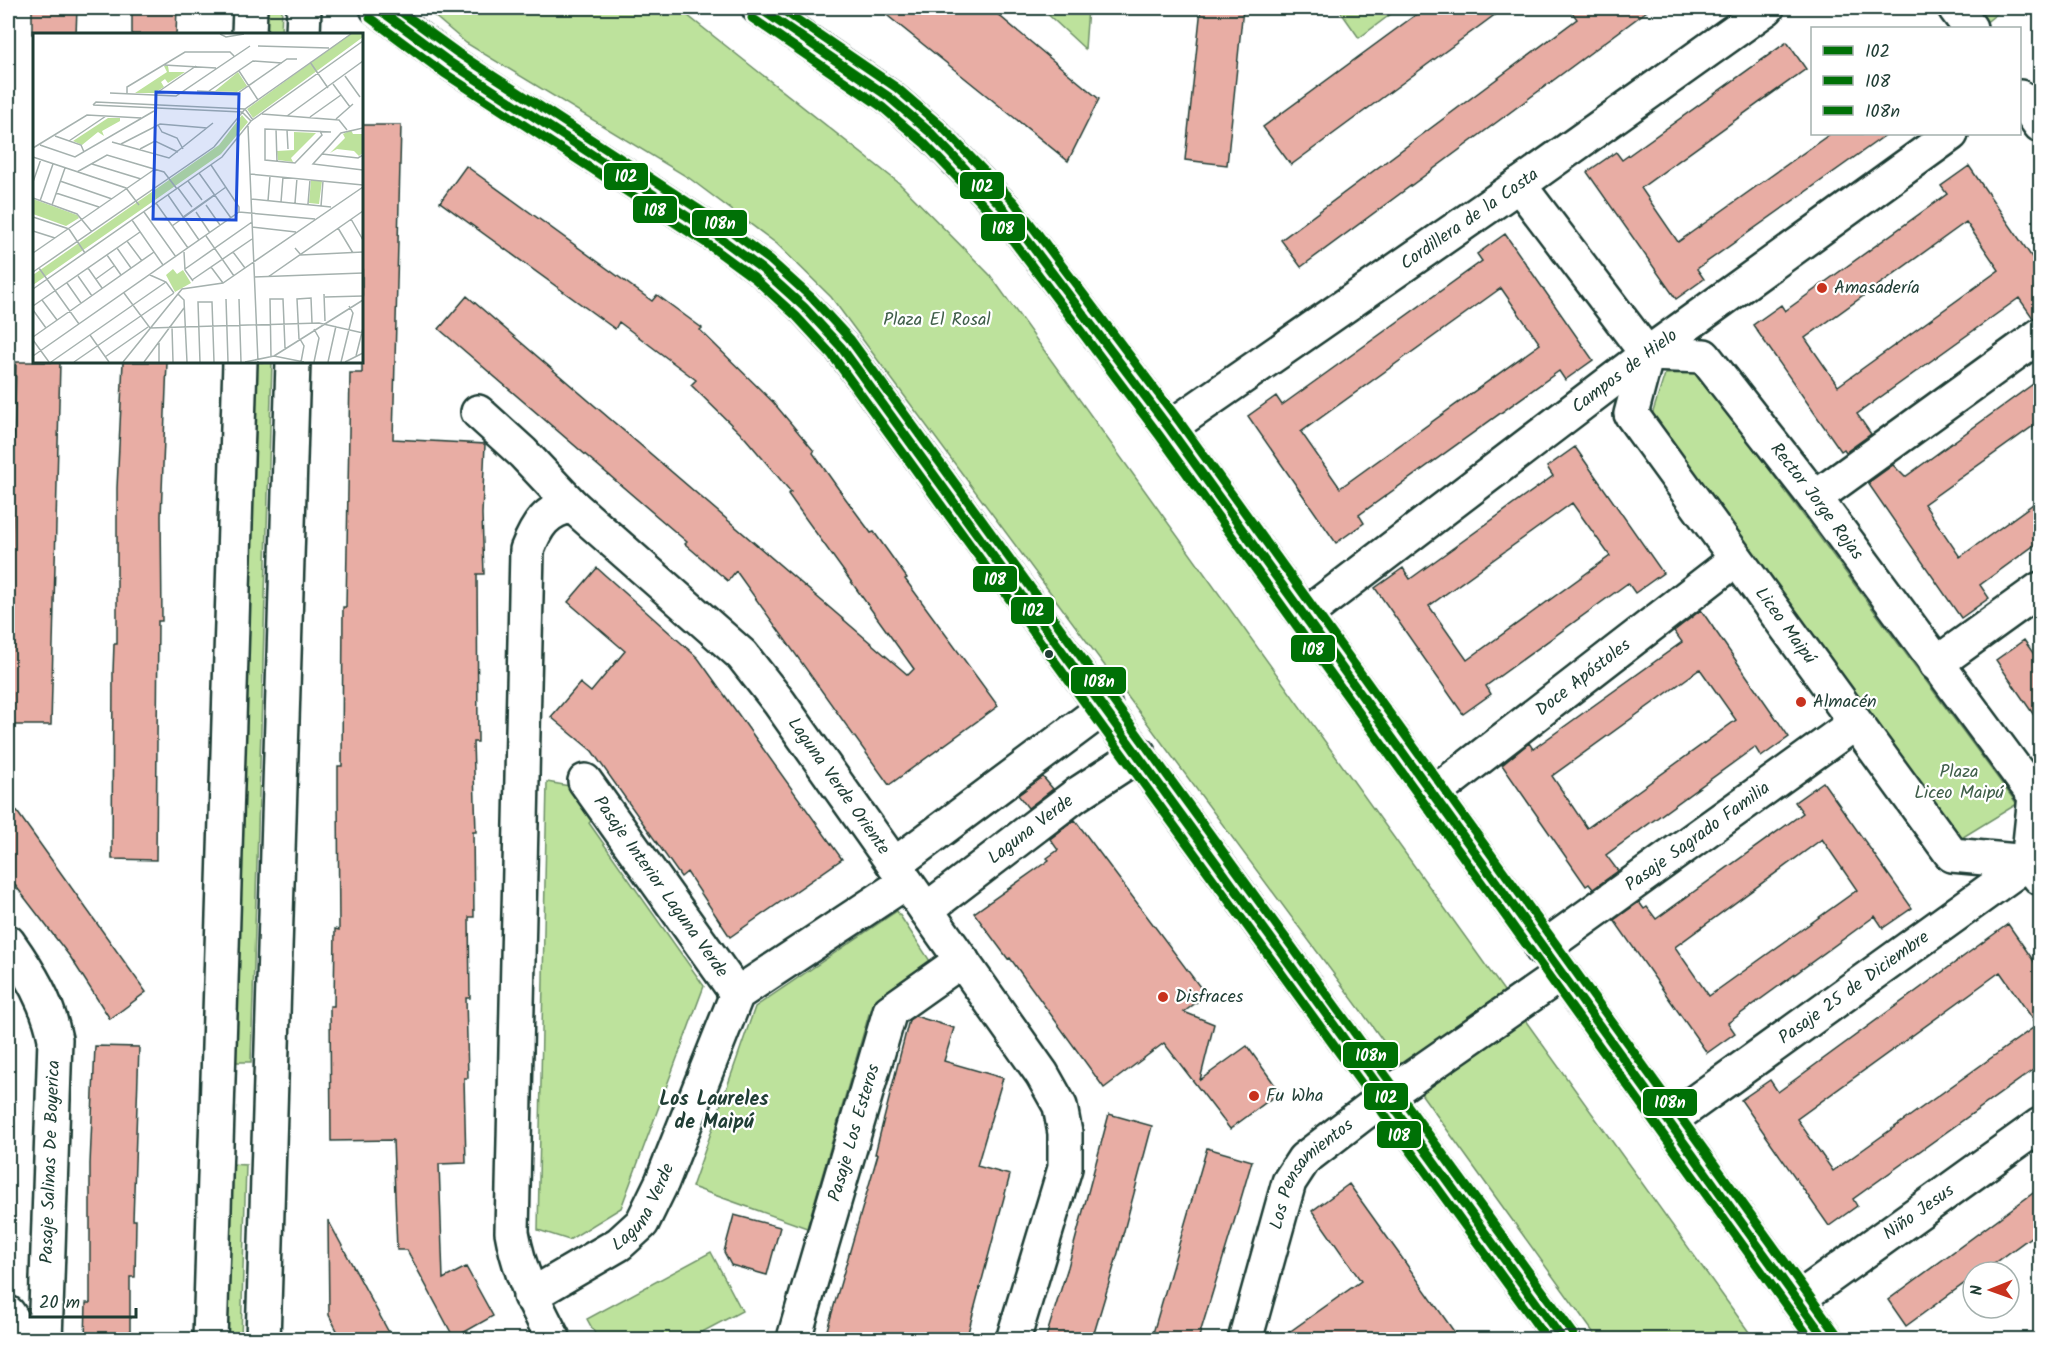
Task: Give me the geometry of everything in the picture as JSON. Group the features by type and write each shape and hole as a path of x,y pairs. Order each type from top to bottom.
{"street":[{"path":"249,33 250,8"},
{"path":"303,33 304,8"},
{"path":"377,8 451,63 716,235 762,269 804,307 841,347 874,389 1563,1340"},
{"path":"759,8 889,97 973,175 1032,246 1169,428 1305,615 1826,1340"},
{"name":"Cordillera de la Costa","path":"1169,428 1519,185 1767,8"},
{"path":"1955,8 1969,27"},
{"path":"2021,100 2040,125"},
{"name":"Campos de Hielo","path":"1305,615 1647,354 1950,135"},
{"path":"1519,185 1647,354"},
{"path":"1815,498 2040,335"},
{"name":"Rector Jorge Rojas","path":"1647,354 1704,356 1815,498 2035,796 2036,864"},
{"name":"Liceo Maipú","path":"1647,354 1631,414 1854,724 1952,855 2036,864"},
{"path":"210,1340 240,363"},
{"path":"263,1340 293,363"},
{"name":"Laguna Verde Oriente","path":"478,412 523,453 573,506 742,655 779,702 1042,1074 1060,1106 1065,1133 1065,1168 1013,1340"},
{"path":"554,1340 530,1296 517,1264 512,1233 526,550 535,528 548,514 558,508 573,506"},
{"name":"Doce Apóstoles","path":"1433,794 1735,560"},
{"path":"1936,664 2040,589"},
{"path":"736,994 900,873 1105,707"},
{"name":"Pasaje Sagrado Familia","path":"1552,961 1854,724"},
{"name":"Laguna Verde","path":"926,910 1076,795 1139,754"},
{"name":"Pasaje Interior Laguna Verde","path":"585,781 736,994"},
{"name":"Pasaje 25 de Diciembre","path":"1669,1121 2036,864"},
{"name":"Pasaje Salinas De Boyerica","path":"8,942 42,996 55,1039 45,1340"},
{"name":"Pasaje Los Esteros","path":"797,1340 795,1335 890,1011 962,960"},
{"name":"Los Pensamientos","path":"1245,1339 1289,1182 1295,1171 1316,1148 1386,1096 1552,961"},
{"name":"Laguna Verde","path":"530,1296 619,1244 642,1223 662,1182 736,994"},
{"path":"218,1111 270,1113"},
{"name":"Niño Jesus","path":"1797,1300 2040,1125"},
{"path":"8,1313 27,1340"}],"green space":[{"path":"263,8 282,8 281,33 263,33"},
{"name":"Plaza El Rosal","path":"425,8 678,8 899,183 990,275 1754,1339 1598,1339 1373,1027 831,297 777,244 689,178 466,43"},
{"path":"1041,8 1088,8 1085,49"},
{"path":"1338,8 1399,8 1359,38"},
{"path":"1960,8 2004,8 1980,27"},
{"path":"254,363 272,363 251,1062 235,1062"},
{"name":"Plaza Liceo Maipú","path":"1698,373 2017,804 1960,839 1651,418 1665,374"},
{"path":"547,782 575,787 596,816 589,823 704,986 621,1208 569,1240 538,1230"},
{"path":"897,911 930,961 869,1014 807,1228 692,1187 755,1007"},
{"path":"230,1164 246,1165 241,1339 225,1340"},
{"path":"711,1252 742,1311 689,1339 598,1339 587,1319"}],"building":[{"path":"32,8 77,8 76,33 32,34"},
{"path":"132,8 177,8 176,33 132,33"},
{"path":"878,8 990,8 1099,99 1068,161"},
{"path":"1201,8 1243,8 1227,165 1185,160"},
{"path":"1425,8 1504,8 1291,165 1263,127"},
{"path":"1569,8 1651,8 1301,267 1281,240 1577,19"},
{"path":"1787,42 1806,69 1641,188 1678,242 1829,135 1886,135 1697,269 1704,279 1676,299 1587,172 1616,152 1622,160"},
{"path":"363,125 401,125 393,439 485,444 482,514 484,574 477,574 478,742 473,742 476,832 473,832 474,917 469,917 470,998 466,998 468,1078 464,1078 466,1163 439,1164 443,1279 466,1267 493,1316 454,1338 407,1250 397,1250 393,1140 331,1141 330,1006 334,1006 335,929 339,930 338,766 342,766 343,607 346,607 350,373 362,373"},
{"path":"466,166 652,301 657,295 702,328 700,330 773,402 814,451 813,453 840,491 871,533 874,532 907,578 905,579 998,706 889,785 736,571 728,581 685,544 687,542 439,329 467,296 908,675 914,669 788,494 791,492 746,439 691,385 696,380 619,322 615,329 440,202"},
{"path":"1969,166 2040,269 2040,317 2033,318 2019,298 1857,414 1871,434 1846,452 1844,449 1841,451 1753,325 1781,305 1785,311 1947,194 1941,186","holes":["1966,222 1999,270 1838,386 1805,338"]},
{"path":"1505,234 1593,360 1565,380 1559,371 1359,515 1364,523 1336,543 1248,416 1276,396 1282,405 1482,261 1477,254","holes":["1501,288 1540,344 1340,488 1301,432"]},
{"path":"16,362 60,363 51,725 8,725"},
{"path":"123,363 167,363 161,516 162,621 158,621 156,860 112,859 113,672 114,644 117,644 117,488"},
{"path":"2040,379 2040,421 1924,504 1960,557 2040,499 2040,541 1980,585 1989,598 1961,618 1868,483 1893,465 1905,477"},
{"path":"1575,447 1663,573 1635,593 1628,583 1486,686 1491,694 1463,714 1375,588 1403,568 1410,579 1553,476 1547,467","holes":["1572,503 1610,556 1467,660 1429,606"]},
{"path":"597,568 698,658 842,859 730,937 687,872 681,877 592,751 551,717 580,683 591,692 625,651 568,602"},
{"path":"1701,610 1789,737 1761,757 1755,747 1606,855 1618,871 1593,889 1589,884 1586,886 1502,765 1529,743 1533,749 1682,642 1674,631","holes":["1700,669 1736,720 1587,828 1552,776"]},
{"path":"2024,640 2040,663 2040,724 1996,660"},
{"path":"1043,777 1053,789 1028,808 1018,795"},
{"path":"1823,782 1912,908 1883,928 1875,916 1728,1023 1735,1033 1707,1053 1614,920 1639,902 1644,909 1647,907 1656,919 1803,813 1795,802","holes":["1822,839 1857,890 1709,996 1675,947"]},
{"path":"8,799 146,992 110,1019 71,958 8,876"},
{"path":"1075,820 1206,995 1184,1012 1214,1024 1200,1080 1247,1046 1280,1092 1230,1129 1164,1043 1104,1088 1010,958 1008,959 974,913 1049,860 1047,858 1058,850 1050,839"},
{"path":"2008,924 2040,970 2040,1065 1853,1199 1857,1206 1829,1226 1741,1100 1770,1080 1778,1092","holes":["2000,972 2037,1025 1833,1171 1797,1119"]},
{"path":"915,1016 954,1028 944,1061 1003,1078 977,1166 1010,1175 966,1340 862,1340 827,1330 878,1154 875,1154 909,1020"},
{"path":"95,1046 139,1047 133,1220 136,1220 135,1277 130,1277 130,1340 85,1340 86,1303 90,1303 90,1164"},
{"path":"1109,1114 1152,1126 1118,1253 1092,1340 1045,1340 1068,1267"},
{"path":"1207,1148 1252,1161 1198,1340 1151,1340"},
{"path":"1349,1184 1460,1340 1278,1340 1361,1281 1312,1211"},
{"path":"2040,1188 2040,1230 1999,1260 1961,1260 1961,1286 1906,1326 1888,1300"},
{"path":"734,1215 780,1227 767,1275 731,1265 724,1252"},
{"path":"328,1220 393,1340 342,1340 329,1315"}],"transit line":[{"name":"I02","path":"377,8 451,63 716,235 762,269 804,307 841,347 1563,1340"},
{"name":"I08n","path":"396,8 458,53 723,225 770,260 812,298 850,339 1573,1333"},
{"name":"I02","path":"759,8 889,97 932,134 1004,209 1169,428 1826,1340"},
{"name":"I08n","path":"780,8 897,88 941,126 1014,202 1179,421 1836,1333"},
{"name":"I08","path":"370,18 444,73 709,245 754,278 796,316 832,355 1548,1340"},
{"name":"I08","path":"752,18 882,107 924,143 995,217 1159,435 1811,1340"}],"place":[{"name":"Amasadería","path":"1822,288"},
{"name":"Almacén","path":"1801,702"},
{"name":"Disfraces","path":"1163,997"},
{"name":"Fu Wha","path":"1254,1096"}],"district":[{"name":"Los Laureles de Maipú","path":"714,1112"}]}
